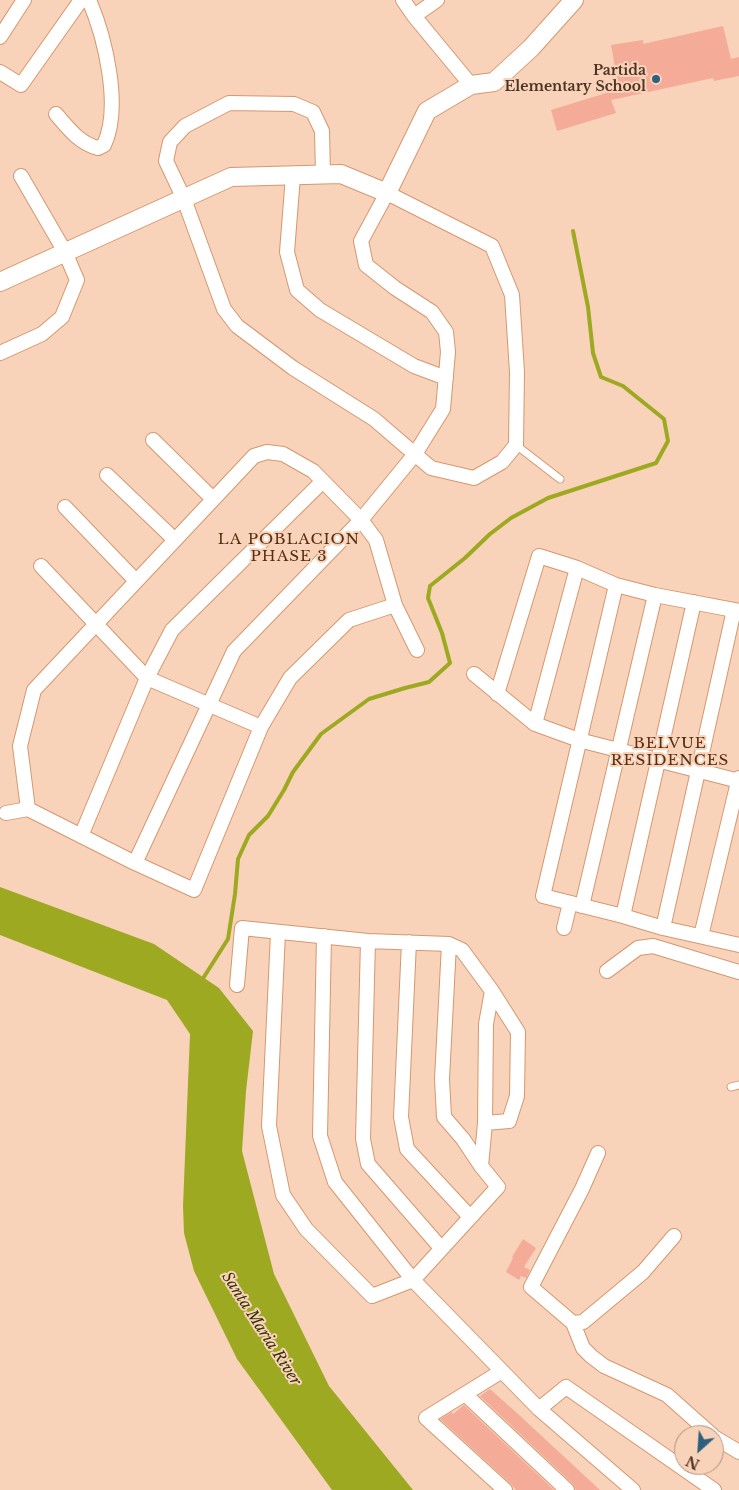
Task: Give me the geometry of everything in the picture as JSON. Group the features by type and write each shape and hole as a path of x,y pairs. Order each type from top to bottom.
{"street":[{"path":"3,27 24,0"},
{"path":"0,72 21,85 81,0"},
{"path":"56,114 72,133 82,141 98,148 104,145 109,131 111,116 110,72 99,22 89,0"},
{"path":"403,0 471,85"},
{"path":"414,16 437,0"},
{"path":"135,863 234,651 361,520 416,454 443,409 448,352 446,332 432,312 395,288 366,265 361,241 428,111 471,85 494,82 531,48 574,0"},
{"path":"0,282 65,252 184,198 231,177 293,176 324,175 341,174 387,193 492,246 512,295 517,372 516,446 502,462 474,478 431,468 374,419 293,368 237,326 224,309 184,198 166,161 170,142 185,126 229,104 294,104 312,112 322,130 324,175"},
{"path":"0,352 42,334 62,317 77,280 65,252 21,176"},
{"path":"293,176 287,252 297,290 320,310 414,366 446,378"},
{"path":"153,440 213,499"},
{"path":"28,809 20,746 34,690 254,456 267,452 283,454 313,471 361,520 376,540 395,606 417,650"},
{"path":"107,475 174,540"},
{"path":"81,836 148,678 172,630 323,481"},
{"path":"65,507 136,581"},
{"path":"498,694 539,556 577,568 616,585 656,595 736,610 663,928"},
{"path":"41,566 148,678 261,727"},
{"path":"535,724 577,568"},
{"path":"616,585 578,740 543,896 663,928 739,945"},
{"path":"564,928 576,905 618,750 656,595"},
{"path":"623,916 694,602"},
{"path":"6,813 28,809 135,863 194,890 261,727 290,678 349,620 395,606"},
{"path":"474,674 535,724 578,740 739,780 701,936"},
{"path":"238,985 242,928 368,941 450,944 462,950 492,991 518,1032 517,1096 509,1121 485,1123"},
{"path":"278,933 269,1126 283,1195 306,1229 372,1296 413,1280 498,1187 463,1139 444,1117 442,1079 450,944"},
{"path":"324,936 320,1136 335,1182 413,1280 539,1409 631,1489"},
{"path":"368,941 363,1139 368,1164 441,1248"},
{"path":"409,942 401,1117 406,1148 470,1217"},
{"path":"607,971 638,948 653,946 739,972"},
{"path":"481,1166 485,1123 486,1024 492,991"},
{"path":"598,1153 582,1189 531,1287 573,1324 583,1348 591,1356 604,1366 667,1395 701,1425"},
{"path":"573,1324 583,1322 643,1272 674,1236"},
{"path":"502,1371 426,1418 505,1490"},
{"path":"539,1409 566,1387 714,1490"},
{"path":"465,1394 567,1490"},
{"path":"724,1443 739,1452"}],"lane":[{"path":"516,446 560,479"},
{"path":"731,1087 739,1086"}],"water":[{"name":"Santa Maria River","path":"0,887 154,944 219,988 253,1031 242,1151 274,1274 329,1386 413,1490 332,1490 237,1359 194,1271 184,1233 183,1206 190,1034 167,1000 0,935"}],"building":[{"path":"723,26 731,59 739,57 739,76 714,81 713,78 611,100 616,113 557,131 551,110 619,89 611,45 643,40 643,44"},
{"path":"523,1239 536,1248 524,1267 530,1270 526,1278 521,1276 519,1280 506,1272 512,1257"},
{"path":"490,1389 600,1490 576,1490 573,1484 480,1396"},
{"path":"464,1405 554,1490 516,1490 440,1419 452,1412 453,1414"}],"waterway":[{"path":"202,980 228,939 238,859 249,835 268,816 293,772 321,734 369,699 429,682 450,663 442,633 428,598 430,586 511,518 548,498 656,463 668,441 664,419 623,386 601,377 593,353 588,307 573,231"}],"place":[{"name":"Partida Elementary School","path":"656,79"}],"district":[{"name":"LA POBLACION PHASE 3","path":"289,548"},
{"name":"BELVUE RESIDENCES","path":"670,752"}]}
